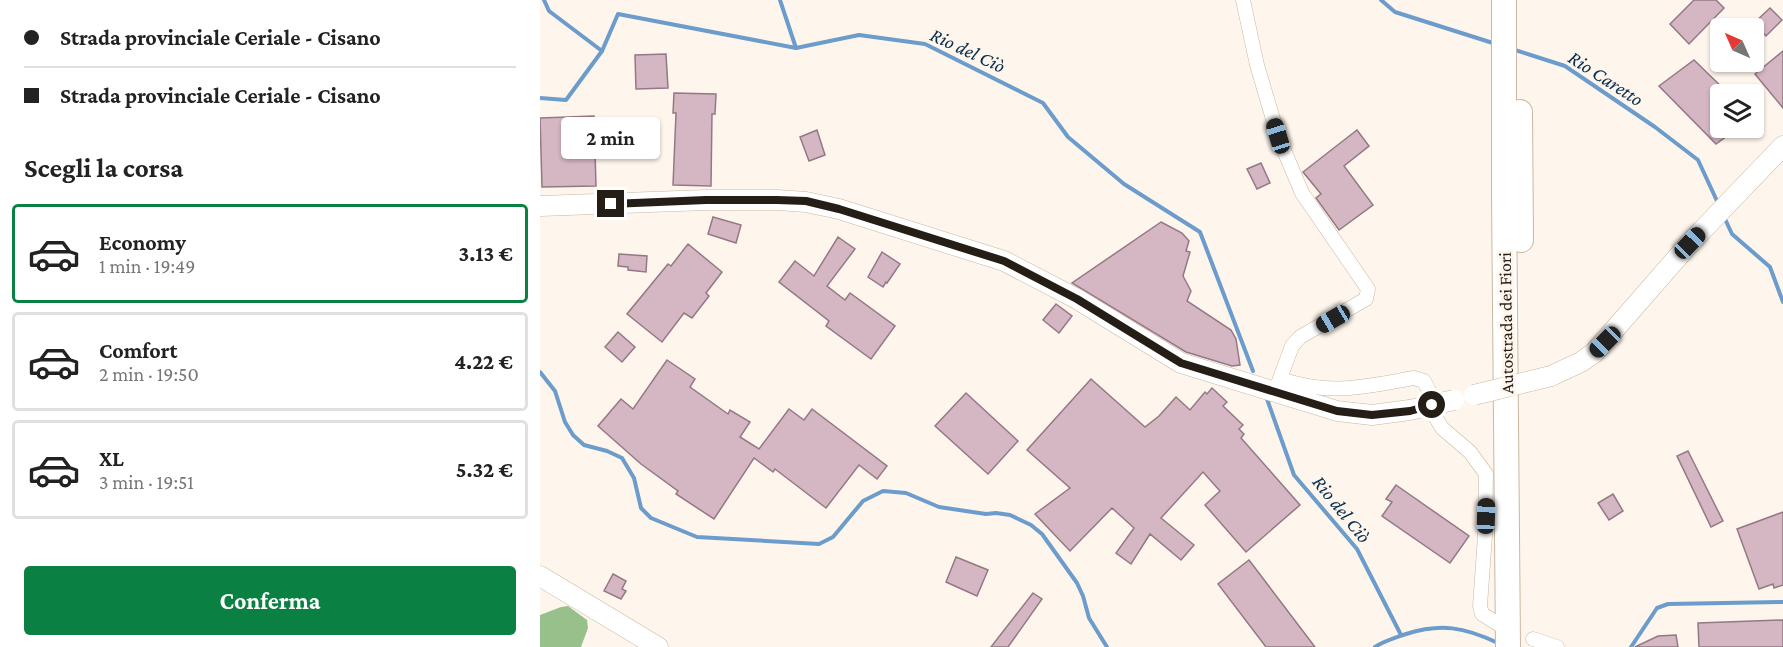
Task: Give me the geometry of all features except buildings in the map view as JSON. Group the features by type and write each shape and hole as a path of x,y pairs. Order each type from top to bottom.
{"highway":[{"name":"Autostrada dei Fiori","path":"1504,0 1504,636"},
{"name":"Autostrada dei Fiori","path":"1520,0 1528,643"}],"main road":[{"path":"540,206 777,200 806,201 839,209 1004,261 1077,299 1181,363 1278,386 1337,411 1356,415 1372,415 1410,411 1551,376 1581,362 1599,348 1690,243 1783,146"},
{"path":"540,576 658,647"}],"street":[{"path":"1243,0 1257,65 1278,136 1302,193 1368,289 1366,299 1300,338 1292,346 1278,386 1347,390 1414,378 1424,381 1436,418 1442,428 1470,452 1486,474 1485,536 1480,606 1482,614 1504,636"},
{"path":"1528,643 1557,647"}],"green space":[{"path":"568,606 587,620 588,628 581,647 540,647 540,615"}],"waterway":[{"path":"544,0 549,11 602,51"},
{"path":"780,0 796,48"},
{"name":"Rio Caretto","path":"1381,0 1395,12 1496,44"},
{"name":"Rio del Ciò","path":"540,98 566,100 602,51 618,14 796,48 859,35 925,44 1043,103 1068,137 1124,184 1200,232 1253,371"},
{"name":"Rio Caretto","path":"1512,49 1565,66 1655,127 1698,160 1717,201"},
{"name":"Rio Caretto","path":"1725,219 1732,234 1770,267 1783,302"},
{"path":"540,372 555,391 565,422 573,435 584,445 622,458 634,478 641,508 651,518 697,537 819,544 833,537 863,501 883,491 906,493 939,507 1010,515 1031,525 1042,534 1077,583 1089,618 1107,647"},
{"name":"Rio del Ciò","path":"1267,399 1294,475 1357,549 1401,635"},
{"path":"1631,647 1657,608 1668,604 1783,602"},
{"path":"1375,647 1406,634 1442,628 1463,630 1498,643"}],"route":[{"path":"611,204 777,200 806,201 839,209 1004,261 1077,299 1181,363 1356,415 1410,411 1432,405"}]}
